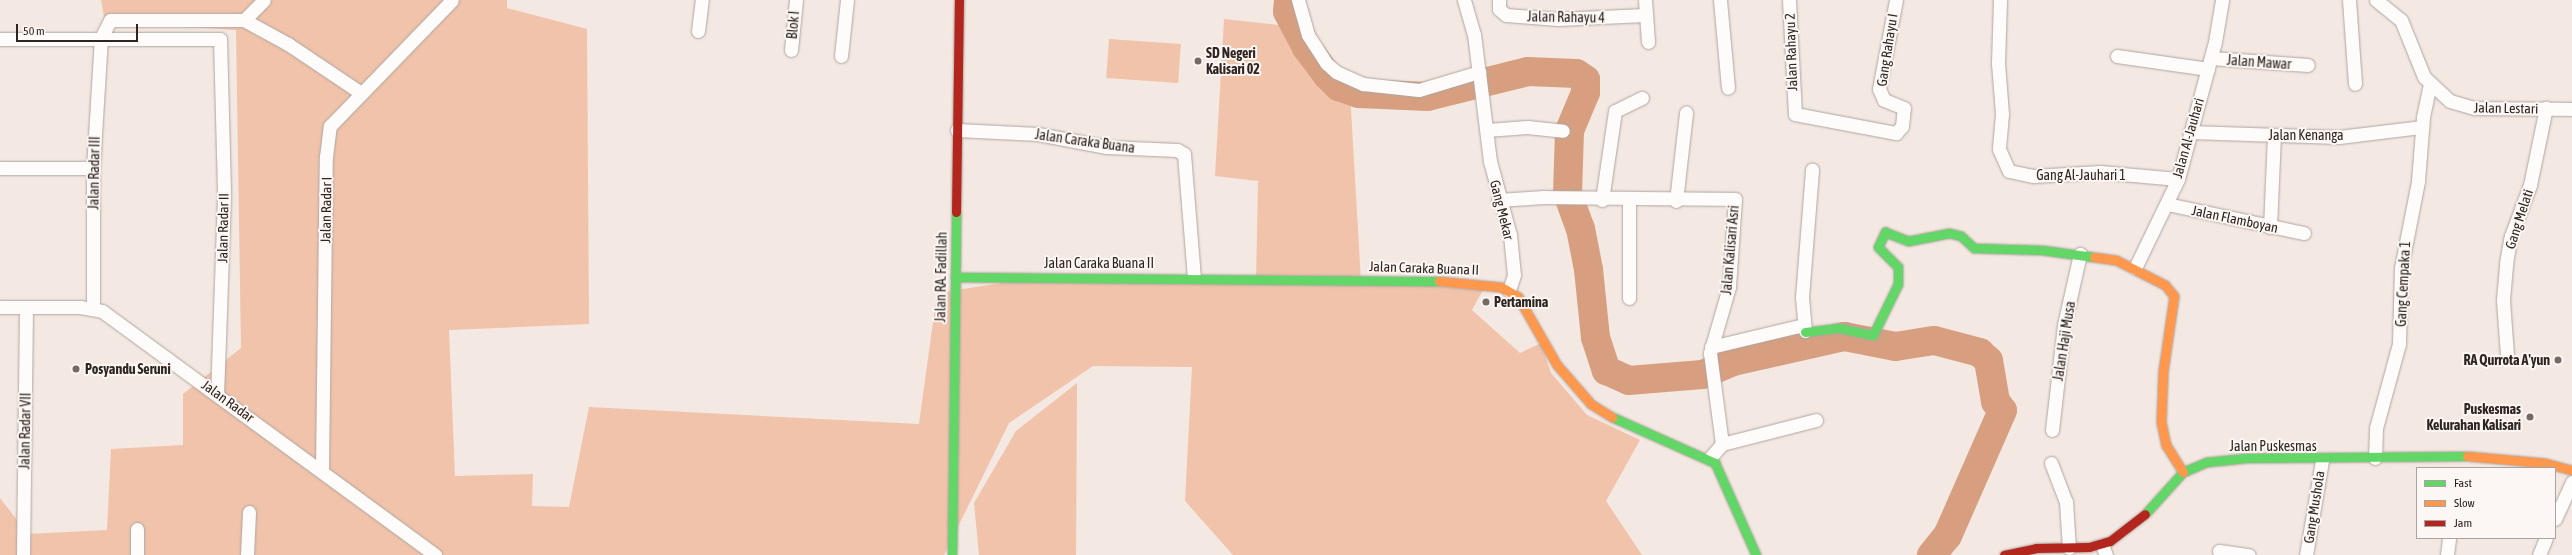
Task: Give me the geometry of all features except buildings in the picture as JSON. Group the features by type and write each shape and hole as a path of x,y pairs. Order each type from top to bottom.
{"street":[{"path":"244,20 264,0"},
{"name":"Jalan Radar I","path":"322,469 327,144 333,120 452,0"},
{"path":"698,31 702,0"},
{"name":"Blok I","path":"791,50 796,0"},
{"path":"841,56 847,0"},
{"name":"Jalan RA. Fadillah","path":"952,555 959,0"},
{"path":"1298,0 1303,23 1316,50 1336,72 1363,84 1418,90 1479,77"},
{"name":"Gang Mekar","path":"1464,0 1474,34 1479,77 1498,200 1510,235 1514,275 1509,290"},
{"name":"Jalan Rahayu 4","path":"1498,0 1502,13 1514,16 1558,19 1645,15"},
{"path":"1645,0 1648,42"},
{"path":"1720,0 1728,88"},
{"name":"Jalan Rahayu 2","path":"1789,0 1795,114 1803,118 1877,130"},
{"name":"Gang Rahayu I","path":"1877,130 1899,133 1904,115 1902,105 1884,100 1879,89 1896,0"},
{"name":"Gang Al-Jauhari 1","path":"2000,0 1998,63 2002,114 1999,149 2009,172 2024,175 2100,172 2178,178"},
{"name":"Jalan Al-Jauhari","path":"2135,268 2142,247 2167,204 2178,178 2210,63 2222,0"},
{"path":"2349,0 2355,84"},
{"path":"2376,0 2401,20 2430,85"},
{"path":"0,39 101,38 113,19 244,20 288,44 361,93"},
{"name":"Jalan Radar II","path":"101,38 218,38 222,64 224,196 217,393"},
{"name":"Jalan Radar III","path":"93,307 93,168 101,38"},
{"name":"Jalan Mawar","path":"2117,56 2210,63 2308,65"},
{"name":"Jalan Lestari","path":"2430,85 2463,107 2572,109"},
{"name":"Gang Cempaka 1","path":"2375,458 2376,428 2399,344 2401,268 2418,181 2422,127 2430,85"},
{"path":"1602,200 1615,111 1642,98"},
{"name":"Gang Melati","path":"2507,355 2503,300 2506,262 2511,236 2530,185 2546,108"},
{"path":"1676,201 1686,113"},
{"path":"1487,130 1527,127 1563,131"},
{"name":"Jalan Kenanga","path":"2190,132 2339,137 2422,127"},
{"name":"Jalan Caraka Buana","path":"957,130 1038,134 1107,147 1177,150 1184,154 1194,277"},
{"path":"2270,227 2274,136"},
{"path":"0,168 93,168"},
{"path":"1805,332 1802,297 1812,169"},
{"name":"Jalan Kalisari Asri","path":"1498,200 1629,199 1676,201 1732,198 1736,202 1729,287 1710,350 1722,444"},
{"path":"1629,199 1629,298"},
{"name":"Jalan Flamboyan","path":"2167,204 2304,233"},
{"path":"1710,350 1805,332 1839,328 1873,336 1898,284 1898,267 1878,247 1885,232 1908,241 1949,233 1961,236 1974,248 2080,254 2116,260 2135,268 2165,285 2176,301 2163,371 2161,422 2166,445 2183,472"},
{"name":"Jalan Haji Musa","path":"2052,430 2064,325 2080,254"},
{"name":"Jalan Caraka Buana II","path":"955,277 1194,277 1469,282 1509,290"},
{"path":"1509,290 1527,310 1557,365 1591,404 1628,426 1710,458 1719,468 1756,555"},
{"name":"Jalan Radar","path":"0,307 93,307 121,323 322,469 435,555"},
{"name":"Jalan Radar VII","path":"23,555 26,307"},
{"path":"1710,458 1722,444 1816,420"},
{"path":"2470,467 2474,455"},
{"name":"Jalan Puskesmas","path":"2004,555 2069,548 2104,550 2140,520 2183,472 2198,464 2234,458 2322,460 2375,458 2449,459 2474,455 2545,463 2572,470"},
{"name":"Gang Mushola","path":"2306,555 2322,460"},
{"path":"2050,463 2066,502 2069,548"},
{"path":"2556,517 2572,482"},
{"path":"247,555 249,512"},
{"path":"137,529 137,555"},
{"path":"2447,555 2449,539"},
{"path":"2539,555 2546,539"},
{"path":"2219,551 2249,555"}],"shaded area":[{"path":"101,0 507,0 507,8 587,29 589,324 449,330 455,476 533,474 532,506 569,507 589,407 919,424 937,293 1048,276 1256,283 1258,181 1215,176 1224,19 1289,26 1320,72 1350,92 1361,281 1483,290 1472,310 1520,353 1541,343 1551,373 1587,415 1640,440 1606,501 1642,555 1233,555 1185,501 1192,367 1093,366 1009,423 944,555 0,555 0,498 28,534 107,530 111,449 183,445 183,394 241,348 236,30 105,22"},
{"path":"1109,39 1181,44 1178,83 1106,78"},
{"path":"1077,383 1076,555 979,555 974,503 1016,431"}],"waterway":[{"path":"1288,0 1287,11 1306,47 1326,74 1338,86 1358,93 1427,96 1527,71 1576,73 1585,79 1585,92 1569,130 1567,193 1580,228 1588,269 1595,337 1606,370 1628,380 1702,374 1732,361 1844,336 1895,346 1934,340 1979,352 1988,360 1995,401 2002,410 1947,535 1931,555"}],"traffic: fast":[{"path":"952,555 956,212"},
{"path":"1805,332 1839,328 1873,335 1898,284 1898,267 1878,247 1885,232 1908,241 1949,233 1961,236 1974,248 2042,250 2094,257"},
{"path":"955,277 1439,281"},
{"path":"1612,417 1715,463 1756,555"},
{"path":"2145,514 2183,472 2207,462 2246,458 2467,456"}],"traffic: slow":[{"path":"2094,257 2116,260 2165,285 2174,296 2163,371 2161,422 2166,445 2183,472"},
{"path":"1439,281 1501,287 1518,297 1557,365 1591,404 1612,417"},
{"path":"2467,456 2545,463 2572,470"}],"traffic: jam":[{"path":"956,212 959,0"},
{"path":"2004,555 2036,548 2089,547 2110,541 2145,514"}],"place":[{"name":"SD Negeri Kalisari 02","path":"1198,61"},
{"name":"Pertamina","path":"1486,302"},
{"name":"RA Qurrota A'yun","path":"2558,360"},
{"name":"Posyandu Seruni","path":"76,369"},
{"name":"Puskesmas Kelurahan Kalisari","path":"2530,417"}]}
